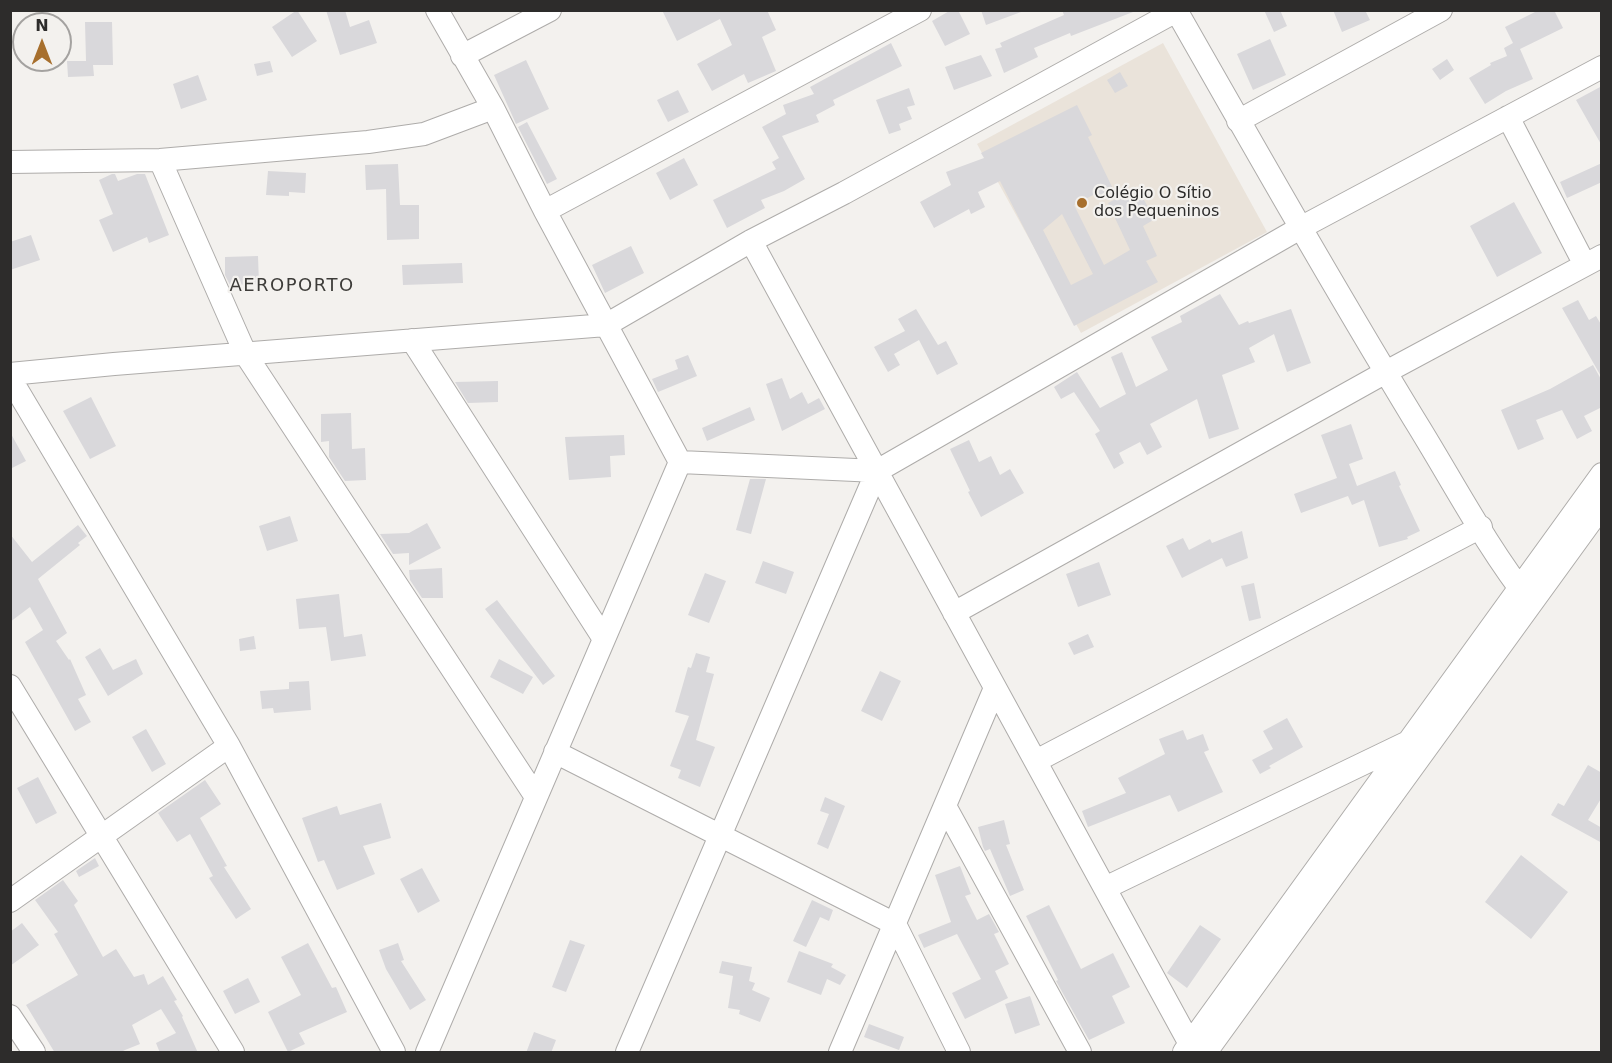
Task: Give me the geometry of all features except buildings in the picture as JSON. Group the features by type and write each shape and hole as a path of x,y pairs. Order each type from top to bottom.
{"street":[{"path":"437,10 493,108 545,211 680,462"},
{"path":"462,56 550,10"},
{"path":"545,211 921,10"},
{"path":"1238,121 1441,10"},
{"path":"394,1053 229,746 10,376 114,364 606,325 751,241 844,193 1177,11 1238,121 1386,372 1480,527 1525,595"},
{"path":"680,462 877,471 1302,227 1602,67"},
{"path":"10,162 160,160 368,142 424,134 493,108"},
{"path":"954,613 1386,372 1593,261 1508,117"},
{"path":"160,160 246,355 536,797"},
{"path":"751,241 1193,1050"},
{"path":"412,340 604,639"},
{"path":"427,1053 680,462"},
{"path":"627,1053 877,471"},
{"path":"1193,1050 1525,595 1602,474"},
{"path":"1193,1050 1408,742 1525,595 1602,506"},
{"path":"1035,761 1480,527"},
{"path":"10,686 233,1053"},
{"path":"840,1053 995,688"},
{"path":"1105,888 1408,742"},
{"path":"10,901 229,746"},
{"path":"555,752 895,924 959,1053"},
{"path":"945,806 1080,1053"},
{"path":"10,1016 34,1053"}],"shaded area":[{"path":"1163,43 1267,232 1081,333 977,144"}],"place":[{"name":"Colégio O Sítio dos Pequeninos","path":"1082,203"}],"district":[{"name":"AEROPORTO","path":"292,286"}]}
